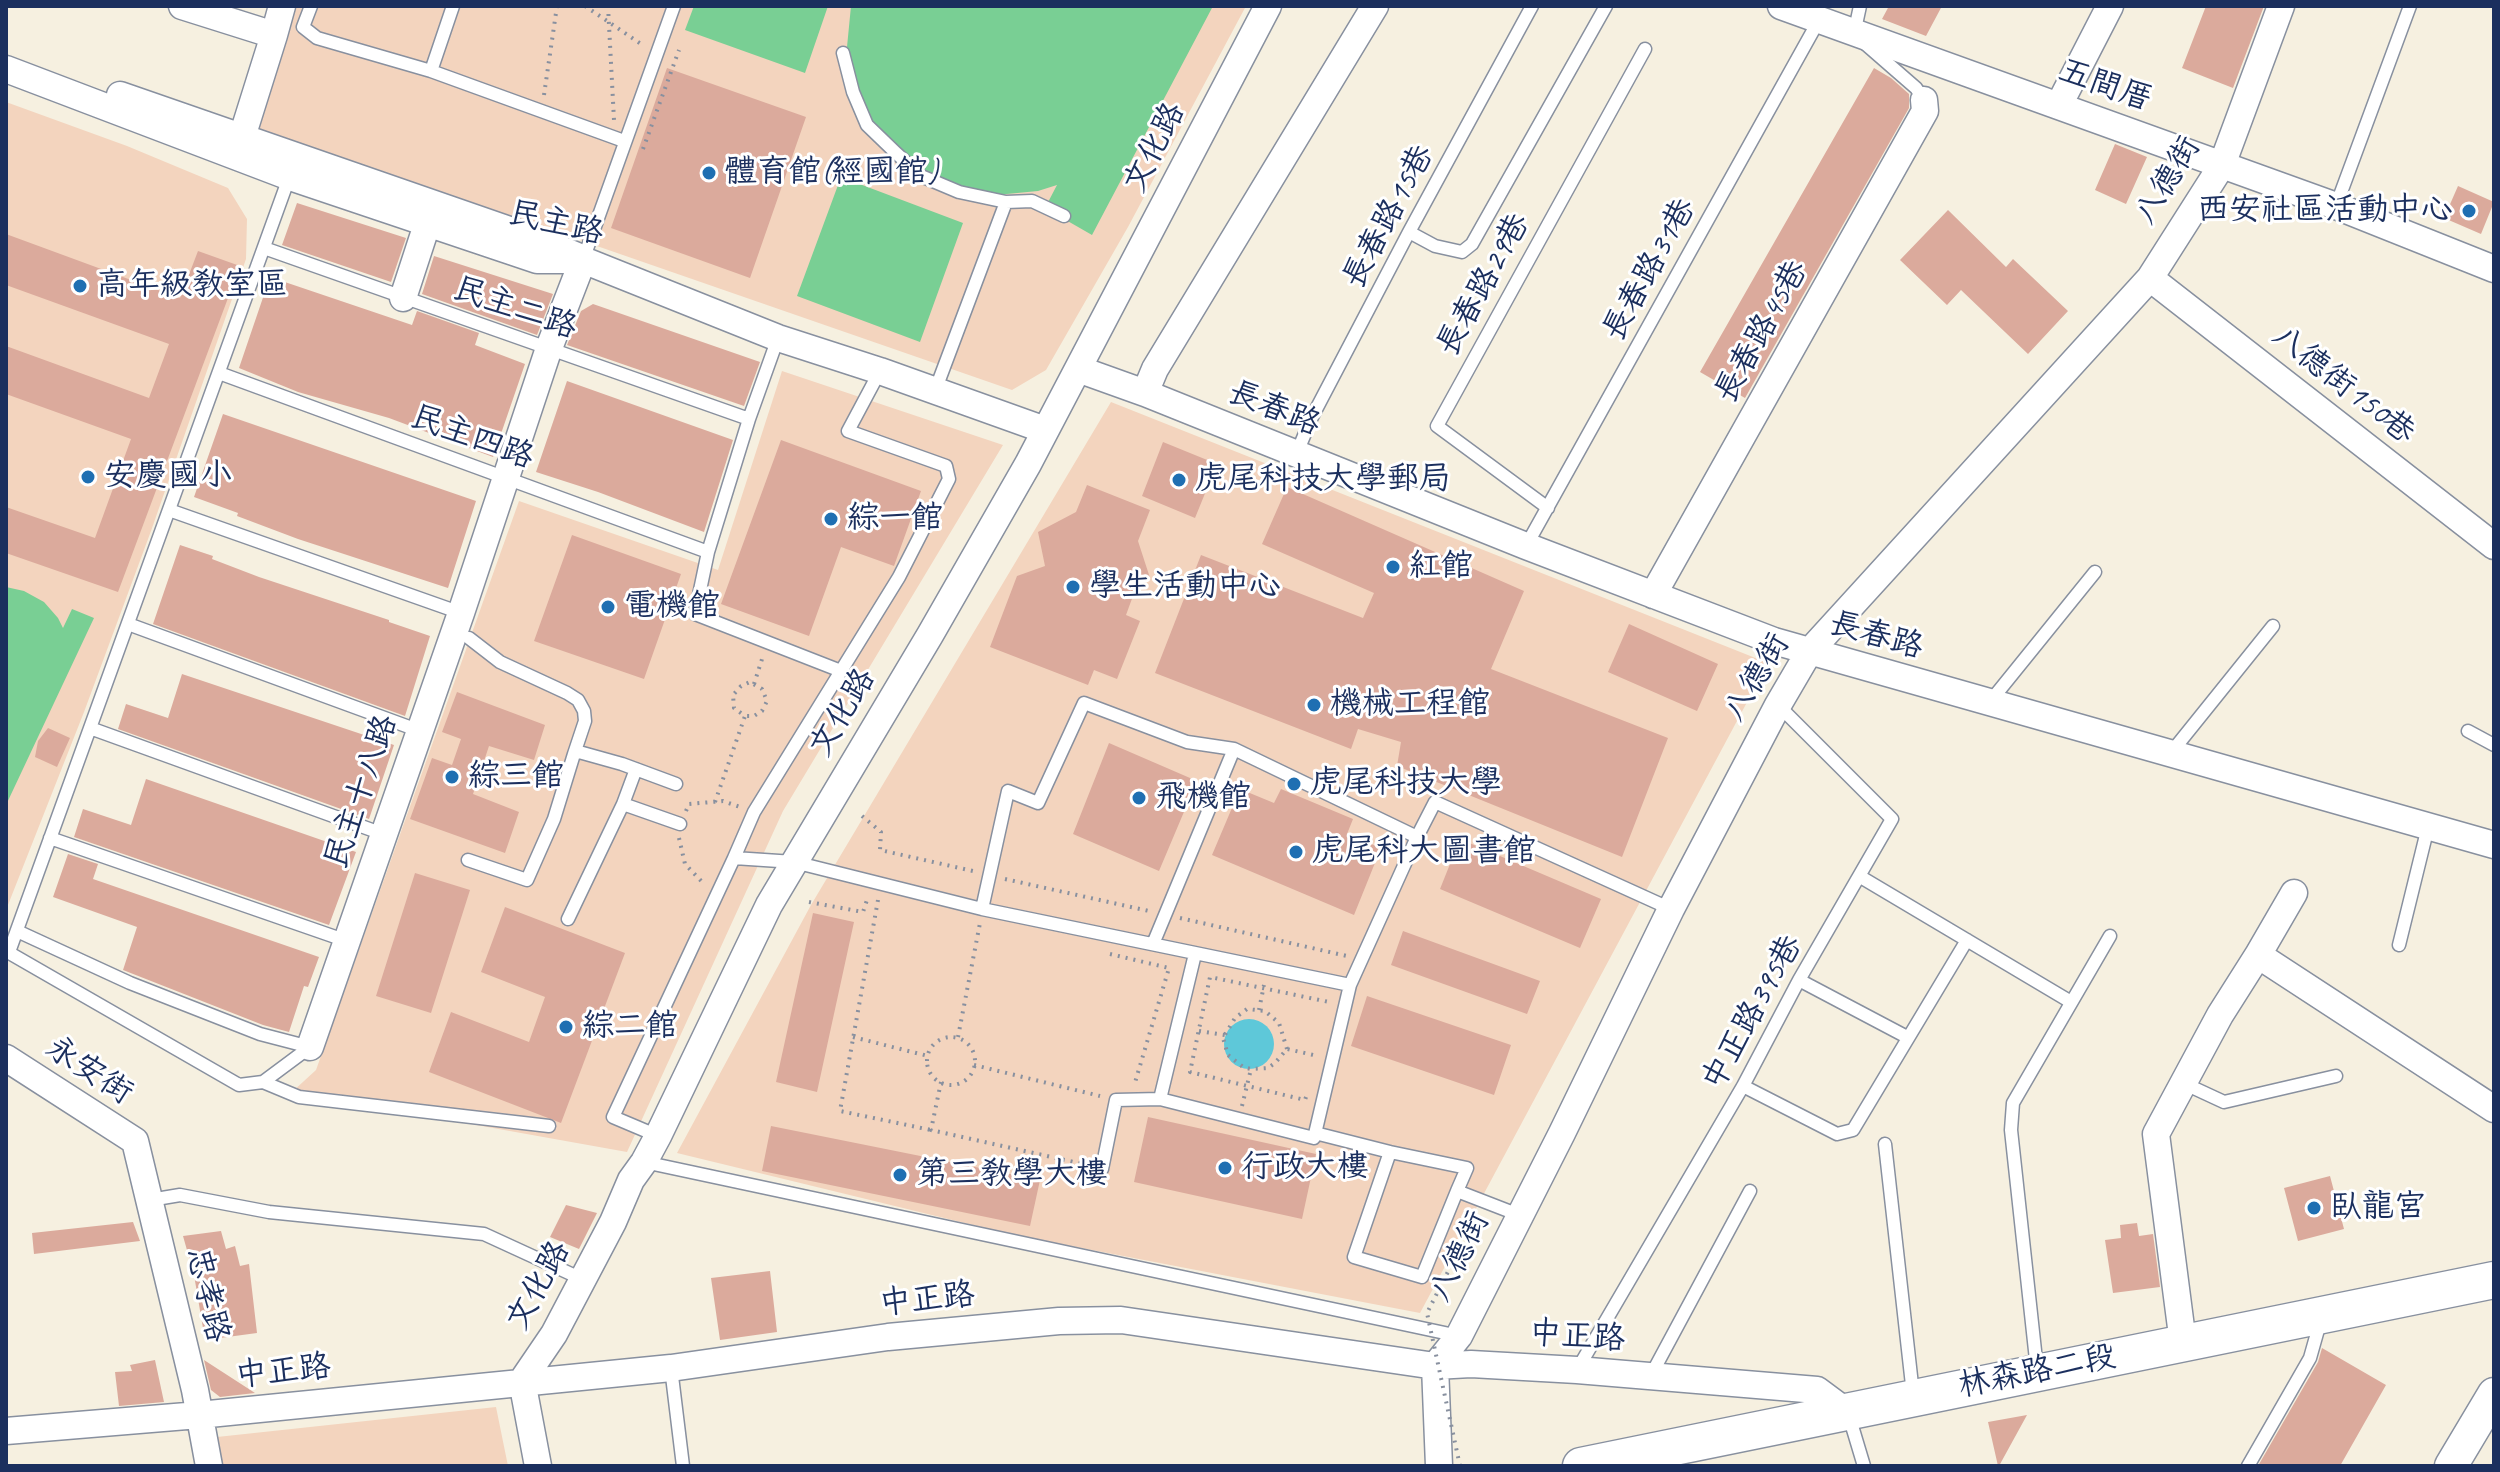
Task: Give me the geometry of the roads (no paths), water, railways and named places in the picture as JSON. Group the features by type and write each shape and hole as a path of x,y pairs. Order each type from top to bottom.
{"main road":[{"name":"林森路二段","path":"1581,1466 1645,1460 1913,1398 2494,1280"}],"street":[{"path":"182,6 274,35"},
{"path":"6,55 239,148 282,6"},
{"name":"文化路","path":"538,1466 522,1381 554,1334 613,1222 631,1180 658,1136 769,905 930,635 1045,430 1268,6"},
{"path":"1145,393 1155,369 1375,6"},
{"name":"五間厝","path":"1781,6 2336,206 2494,269"},
{"path":"2059,105 2110,6"},
{"name":"八德街","path":"1435,1366 1459,1336 1671,909 1809,652 2150,278 2222,165 2281,6"},
{"name":"民主路","path":"6,69 431,214 537,260 583,260 778,338 1045,430"},
{"name":"長春路45巷","path":"1653,595 1925,111 1924,100"},
{"path":"403,298 431,214"},
{"name":"民主十八路","path":"310,1047 420,731 465,625 505,478 583,260"},
{"name":"八德街150巷","path":"2150,278 2494,546"},
{"name":"長春路","path":"1078,369 1526,546 1809,652 2494,845"},
{"path":"2183,1343 2156,1134 2220,1015 2294,893"},
{"path":"2258,955 2494,1109"},
{"name":"永安街","path":"6,1058 135,1141"},
{"name":"忠孝路","path":"135,1141 209,1466"},
{"name":"中正路","path":"6,1431 671,1368 888,1337 1090,1320 1121,1320 1435,1366 1471,1364 1577,1370 1817,1390 1848,1413"},
{"path":"1435,1366 1439,1466"},
{"path":"2451,1466 2494,1394"}],"lane":[{"path":"311,6 303,27 317,38 431,71 619,139"},
{"path":"431,71 453,6"},
{"path":"583,260 619,139 674,6"},
{"name":"長春路15巷","path":"1296,455 1311,419 1409,232 1532,6"},
{"path":"1409,232 1435,246 1462,252 1472,244 1606,6"},
{"path":"1860,6 1854,34 1916,88 1924,100"},
{"path":"2336,206 2410,6"},
{"name":"長春路31巷","path":"1526,546 1819,20"},
{"name":"長春路29巷","path":"1548,508 1437,426 1645,49"},
{"path":"843,53 853,92 867,125 921,176 959,192 1006,202 1032,201 1064,216"},
{"path":"293,167 8,952 239,1085 263,1082 310,1047"},
{"path":"935,391 1006,202"},
{"name":"民主二路","path":"264,248 749,419"},
{"path":"778,338 708,552 695,614 841,671"},
{"path":"658,1136 613,1117 718,898 754,812 899,577 949,479 946,466 848,431 880,371"},
{"name":"民主四路","path":"219,373 708,552"},
{"path":"169,510 465,625 500,662 578,700 585,721 554,819 527,880 468,860"},
{"path":"1988,703 2095,572"},
{"path":"128,624 420,731"},
{"path":"2170,754 2273,626"},
{"path":"982,909 1008,791 1038,803 1084,703 1187,742 1234,749 1417,837"},
{"name":"中正路395巷","path":"1577,1370 1743,1086 1799,980 1892,819 1778,705"},
{"path":"90,728 383,834"},
{"path":"2468,731 2494,745"},
{"path":"1153,944 1234,749"},
{"path":"574,754 585,753 676,784"},
{"path":"568,919 623,804 636,769"},
{"path":"1102,1169 1123,1100 1160,1099 1314,1138 1350,985 1435,802 1671,909"},
{"path":"623,804 680,824"},
{"path":"2399,945 2428,827"},
{"path":"50,838 347,941"},
{"path":"734,858 794,862 982,909 1350,985"},
{"path":"1859,876 2071,1002"},
{"path":"17,931 130,983 260,1034 310,1047"},
{"path":"2037,1372 2011,1130 2013,1103 2110,936"},
{"path":"1743,1086 1837,1134 1853,1130 1967,940"},
{"path":"1160,1099 1195,954"},
{"path":"1799,980 1907,1037"},
{"path":"2182,1082 2224,1102 2336,1076"},
{"path":"263,1082 299,1097 549,1126"},
{"path":"1315,1133 1467,1168 1422,1277 1354,1257 1390,1152"},
{"path":"1885,1144 1913,1398"},
{"path":"644,1162 1459,1336"},
{"path":"1457,1191 1519,1215"},
{"path":"1650,1377 1750,1191"},
{"path":"150,1200 180,1195 269,1212 484,1234 582,1279"},
{"path":"2248,1466 2310,1358 2322,1315"},
{"path":"671,1368 683,1466"},
{"path":"1848,1413 1864,1466"}],"water":[{"path":"1249,1019 1267,1026 1274,1044 1267,1062 1249,1069 1231,1062 1224,1044 1231,1026"}],"place":[{"name":"體育館(經國館)","path":"709,173"},
{"name":"西安社區活動中心","path":"2469,211"},
{"name":"高年級教室區","path":"80,286"},
{"name":"安慶國小","path":"88,477"},
{"name":"虎尾科技大學郵局","path":"1179,480"},
{"name":"綜一館","path":"831,519"},
{"name":"紅館","path":"1393,567"},
{"name":"學生活動中心","path":"1073,587"},
{"name":"電機館","path":"608,607"},
{"name":"機械工程館","path":"1314,705"},
{"name":"綜三館","path":"452,777"},
{"name":"虎尾科技大學","path":"1294,784"},
{"name":"飛機館","path":"1139,798"},
{"name":"虎尾科大圖書館","path":"1296,852"},
{"name":"綜二館","path":"566,1027"},
{"name":"行政大樓","path":"1225,1168"},
{"name":"第三教學大樓","path":"900,1175"},
{"name":"臥龍宮","path":"2314,1208"}]}
